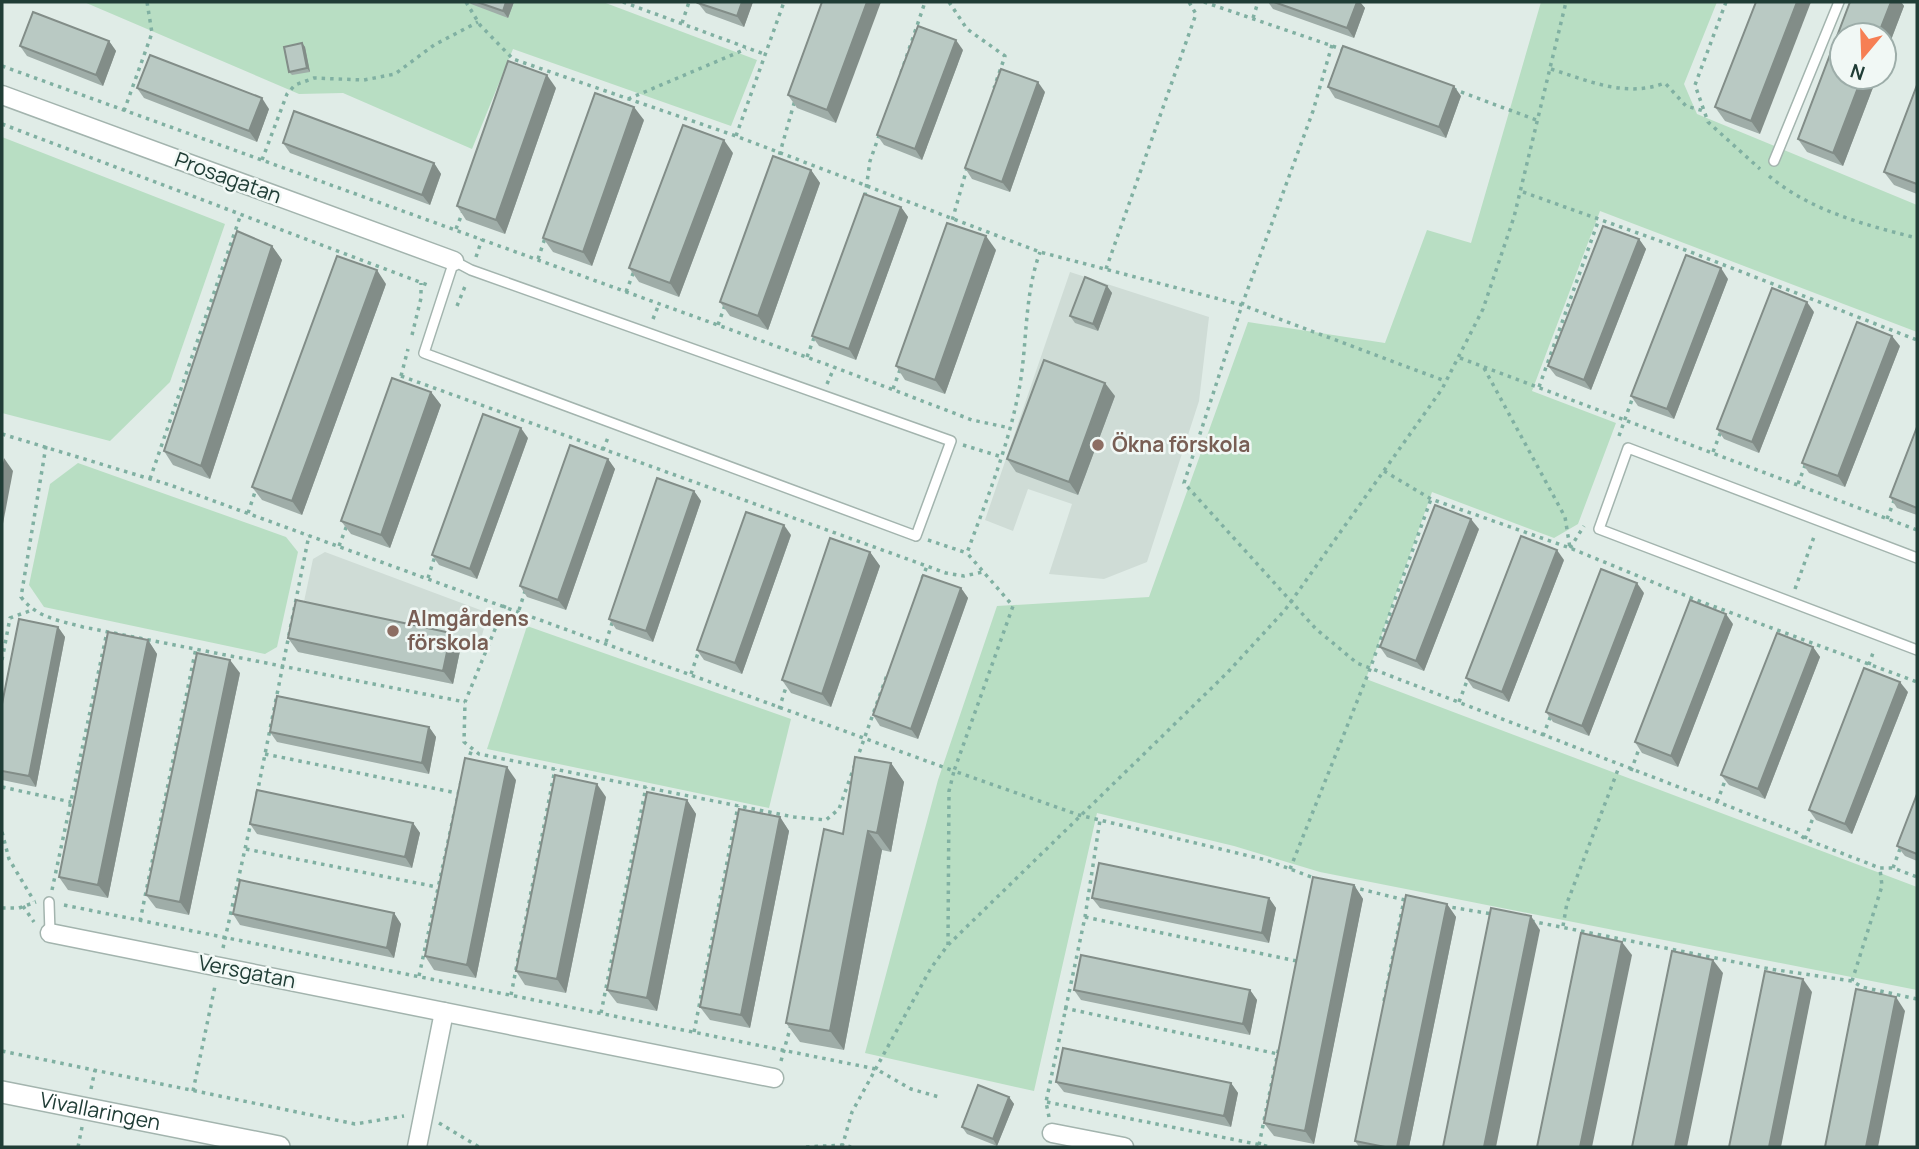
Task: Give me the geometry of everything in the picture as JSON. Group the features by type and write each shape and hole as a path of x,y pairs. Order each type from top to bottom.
{"street":[{"name":"Prosagatan","path":"2,96 454,261"},
{"name":"Versgatan","path":"50,933 774,1078"},
{"path":"416,1147 444,1012"},
{"name":"Vivallaringen","path":"2,1092 279,1147"},
{"path":"1052,1133 1124,1147"}],"lane":[{"path":"1774,161 1839,2"},
{"path":"454,261 471,270 951,441 916,536 424,353 454,261"},
{"path":"1917,558 1628,448 1599,529 1917,650"},
{"path":"49,902 50,933"}],"path":[{"path":"124,111 152,33 147,2"},
{"path":"466,2 478,22 513,59 736,136 1040,252 1242,305 1446,382"},
{"path":"623,2 764,54"},
{"path":"682,23 689,2"},
{"path":"736,136 784,2"},
{"path":"900,75 925,2"},
{"path":"949,2 967,29 1005,56 992,94"},
{"path":"1106,269 1196,14 1189,2"},
{"path":"1204,2 1352,53"},
{"path":"1253,18 1258,2"},
{"path":"843,1146 852,1112 931,968 948,945 1227,673 1291,601 1446,382 1483,309 1522,192 1566,2"},
{"path":"262,160 287,93 295,85 314,78 364,80 395,74 434,45 478,22"},
{"path":"1332,45 1313,111 1242,305 1184,483 1334,647 1370,670 1798,833 1805,839 1880,868 1893,868 1917,877"},
{"path":"628,99 748,48"},
{"path":"509,72 513,59"},
{"path":"2,66 807,357 972,420 1010,428"},
{"path":"1551,69 1618,89 1646,90 1665,83 1686,106 1704,111"},
{"path":"1440,84 1539,121"},
{"path":"594,102 598,88"},
{"path":"776,165 798,90"},
{"path":"685,132 690,120"},
{"path":"2,124 445,292"},
{"path":"864,200 869,186 870,160 883,124"},
{"path":"949,232 971,159"},
{"path":"1522,192 1688,251 1917,340"},
{"path":"456,229 465,203"},
{"path":"150,479 241,214"},
{"path":"1539,387 1600,219"},
{"path":"538,259 547,233"},
{"path":"334,264 339,251"},
{"path":"1683,264 1688,251"},
{"path":"967,554 1002,457 1019,394 1031,281 1040,252"},
{"path":"626,292 635,268"},
{"path":"397,389 421,298 421,283"},
{"path":"1770,297 1775,284"},
{"path":"718,326 727,301"},
{"path":"1855,330 1860,317"},
{"path":"807,357 817,331"},
{"path":"1460,358 1917,530"},
{"path":"893,389 902,363"},
{"path":"1483,366 1564,517 1570,548"},
{"path":"401,376 926,566 964,576 984,572"},
{"path":"1625,418 1635,392"},
{"path":"1713,452 1723,426"},
{"path":"2,434 150,479 248,513 606,642 779,709 1079,815 1327,881"},
{"path":"951,441 1002,457"},
{"path":"46,446 21,597 32,610 47,618 107,632 465,702"},
{"path":"1798,484 1808,459"},
{"path":"1384,471 1431,499 1570,548 1694,599 1917,682"},
{"path":"248,513 257,487"},
{"path":"1887,519 1895,495"},
{"path":"1775,642 1830,496"},
{"path":"1290,869 1370,670 1431,499"},
{"path":"339,546 349,520"},
{"path":"1570,548 1586,524 1599,529"},
{"path":"1518,544 1522,531"},
{"path":"834,547 838,534"},
{"path":"254,806 309,535"},
{"path":"916,536 967,554 1013,606 954,771 949,792 948,945"},
{"path":"428,578 437,551"},
{"path":"1605,577 1609,564"},
{"path":"918,591 926,566"},
{"path":"519,610 527,583"},
{"path":"1689,611 1694,599"},
{"path":"505,605 465,702 464,743 479,754 738,806 826,820 839,809 891,665"},
{"path":"2,660 10,618 32,610"},
{"path":"606,642 615,615"},
{"path":"49,902 107,632"},
{"path":"1864,676 1879,635"},
{"path":"140,921 196,648"},
{"path":"691,674 700,648"},
{"path":"1459,702 1473,666"},
{"path":"779,709 791,671"},
{"path":"1543,736 1553,712"},
{"path":"1631,771 1644,734"},
{"path":"419,976 457,793 472,748"},
{"path":"265,754 457,793"},
{"path":"1563,926 1567,903 1619,766"},
{"path":"511,995 555,769"},
{"path":"1717,802 1726,777"},
{"path":"2,787 71,802"},
{"path":"601,1013 646,787"},
{"path":"694,1032 738,806"},
{"path":"1805,839 1814,814"},
{"path":"193,1091 252,819"},
{"path":"826,820 828,831"},
{"path":"1052,1133 1046,1102 1064,1008 1086,918 1100,820"},
{"path":"2,832 9,859 35,903"},
{"path":"1893,868 1905,835"},
{"path":"246,849 437,887"},
{"path":"1852,981 1882,886 1880,868"},
{"path":"1312,890 1314,878"},
{"path":"1340,884 1416,902"},
{"path":"1383,1004 1404,900"},
{"path":"2,908 19,908 49,902 419,976 876,1069 911,1089 939,1097"},
{"path":"1442,906 1494,915"},
{"path":"1086,918 1297,961"},
{"path":"1528,920 1563,926 1591,935 1770,969 1852,981 1862,987 1917,999"},
{"path":"1294,974 1299,949"},
{"path":"1678,964 1681,951"},
{"path":"1767,981 1770,969"},
{"path":"1860,1000 1862,987"},
{"path":"1064,1008 1278,1054"},
{"path":"774,1078 786,1051 791,1023"},
{"path":"1259,1145 1281,1041"},
{"path":"2,1051 355,1124 391,1116 412,1118"},
{"path":"1046,1102 1271,1147"},
{"path":"433,1122 449,1128 479,1147"},
{"path":"806,1147 851,1147"}],"shaded area":[{"name":"Ökna förskola","path":"1070,272 1209,317 1199,401 1147,562 1104,579 1049,574 1072,504 1028,489 1013,531 985,520"},
{"name":"Almgårdens förskola","path":"325,552 483,611 487,617 478,650 461,646 453,684 298,652 306,614 302,611 313,559"}],"green space":[{"path":"84,2 603,2 757,60 731,126 513,49 472,149 343,93 299,94"},
{"path":"1541,2 1717,2 1684,84 1697,114 1917,205 1917,332 1600,211 1532,391 1616,423 1578,524 1554,538 1432,492 1366,679 1917,887 1917,990 1320,872 1234,846 1097,813 1034,1091 865,1053 938,780 997,606 1149,597 1248,322 1385,343 1427,230 1471,243"},
{"path":"2,137 225,224 170,382 110,441 2,413"},
{"path":"78,463 286,537 298,552 277,647 265,654 44,607 29,585 50,484"},
{"path":"527,626 791,719 769,808 487,749"}],"building":[{"path":"477,2 506,2 503,11"},
{"path":"699,2 742,2 737,16"},
{"path":"822,2 867,2 827,110 788,95"},
{"path":"1274,2 1357,2 1347,28"},
{"path":"1756,2 1797,2 1751,121 1715,107"},
{"path":"1850,2 1891,2 1884,21 1843,21"},
{"path":"33,12 109,41 96,75 20,46"},
{"path":"918,26 956,40 915,149 877,135"},
{"path":"302,43 307,68 289,72 284,47"},
{"path":"1343,46 1454,86 1439,127 1328,87"},
{"path":"150,55 262,98 249,131 137,88"},
{"path":"1828,60 1828,91 1857,91 1833,153 1798,139"},
{"path":"508,61 547,75 496,220 457,206"},
{"path":"1001,69 1038,82 1002,182 965,168"},
{"path":"1917,85 1917,184 1884,172"},
{"path":"595,93 634,107 583,252 543,238"},
{"path":"294,111 434,163 422,195 283,143"},
{"path":"683,125 724,140 670,283 629,268"},
{"path":"773,156 811,170 758,316 720,302"},
{"path":"864,194 901,207 849,349 812,336"},
{"path":"947,223 986,236 935,380 896,366"},
{"path":"1603,226 1639,239 1584,380 1548,366"},
{"path":"237,231 272,246 201,466 164,451"},
{"path":"1686,255 1721,268 1667,409 1631,396"},
{"path":"337,256 377,270 292,501 252,487"},
{"path":"1085,277 1107,286 1093,324 1070,316"},
{"path":"1772,288 1807,302 1752,442 1717,429"},
{"path":"1857,322 1892,336 1838,476 1802,463"},
{"path":"1044,360 1105,383 1069,482 1007,459"},
{"path":"392,378 431,392 381,535 341,521"},
{"path":"483,414 521,428 470,569 432,555"},
{"path":"1917,427 1917,508 1890,497"},
{"path":"570,445 608,459 558,600 520,586"},
{"path":"657,478 694,491 646,631 609,619"},
{"path":"1435,505 1471,519 1416,661 1380,647"},
{"path":"746,512 784,525 735,663 697,650"},
{"path":"1521,536 1557,550 1502,692 1466,678"},
{"path":"830,538 870,552 822,694 782,680"},
{"path":"1601,569 1637,583 1582,726 1546,712"},
{"path":"923,575 961,588 911,729 873,715"},
{"path":"296,600 451,633 443,671 288,638"},
{"path":"1690,600 1726,614 1671,756 1635,742"},
{"path":"19,619 58,627 29,776 2,771 2,704"},
{"path":"108,632 148,640 98,885 59,877"},
{"path":"1777,633 1813,647 1758,789 1721,775"},
{"path":"197,653 230,660 180,902 146,895"},
{"path":"1864,668 1900,682 1845,824 1809,810"},
{"path":"277,696 429,727 422,763 270,732"},
{"path":"855,757 891,763 877,833 868,831 830,1031 786,1023 824,829 843,834"},
{"path":"465,758 507,767 467,965 425,956"},
{"path":"555,775 597,784 557,979 516,971"},
{"path":"257,790 413,823 405,857 250,824"},
{"path":"647,792 687,800 647,998 607,990"},
{"path":"1917,794 1917,854 1897,846"},
{"path":"739,809 780,817 741,1015 700,1007"},
{"path":"1099,863 1269,898 1262,933 1092,898"},
{"path":"1313,877 1354,885 1305,1131 1264,1123"},
{"path":"240,880 394,913 387,948 233,914"},
{"path":"1406,895 1447,904 1397,1147 1385,1147 1355,1141"},
{"path":"1491,908 1531,916 1484,1147 1443,1147"},
{"path":"1581,933 1622,942 1580,1147 1537,1147"},
{"path":"1672,951 1713,960 1675,1147 1632,1147"},
{"path":"1081,955 1250,990 1243,1024 1074,990"},
{"path":"1765,971 1803,979 1769,1147 1729,1147"},
{"path":"1856,989 1896,997 1866,1147 1825,1147"},
{"path":"1063,1048 1231,1083 1224,1116 1056,1082"},
{"path":"978,1085 1009,1097 993,1139 962,1127"}],"place":[{"name":"Ökna förskola","path":"1098,445"},
{"name":"Almgårdens förskola","path":"393,631"}]}
